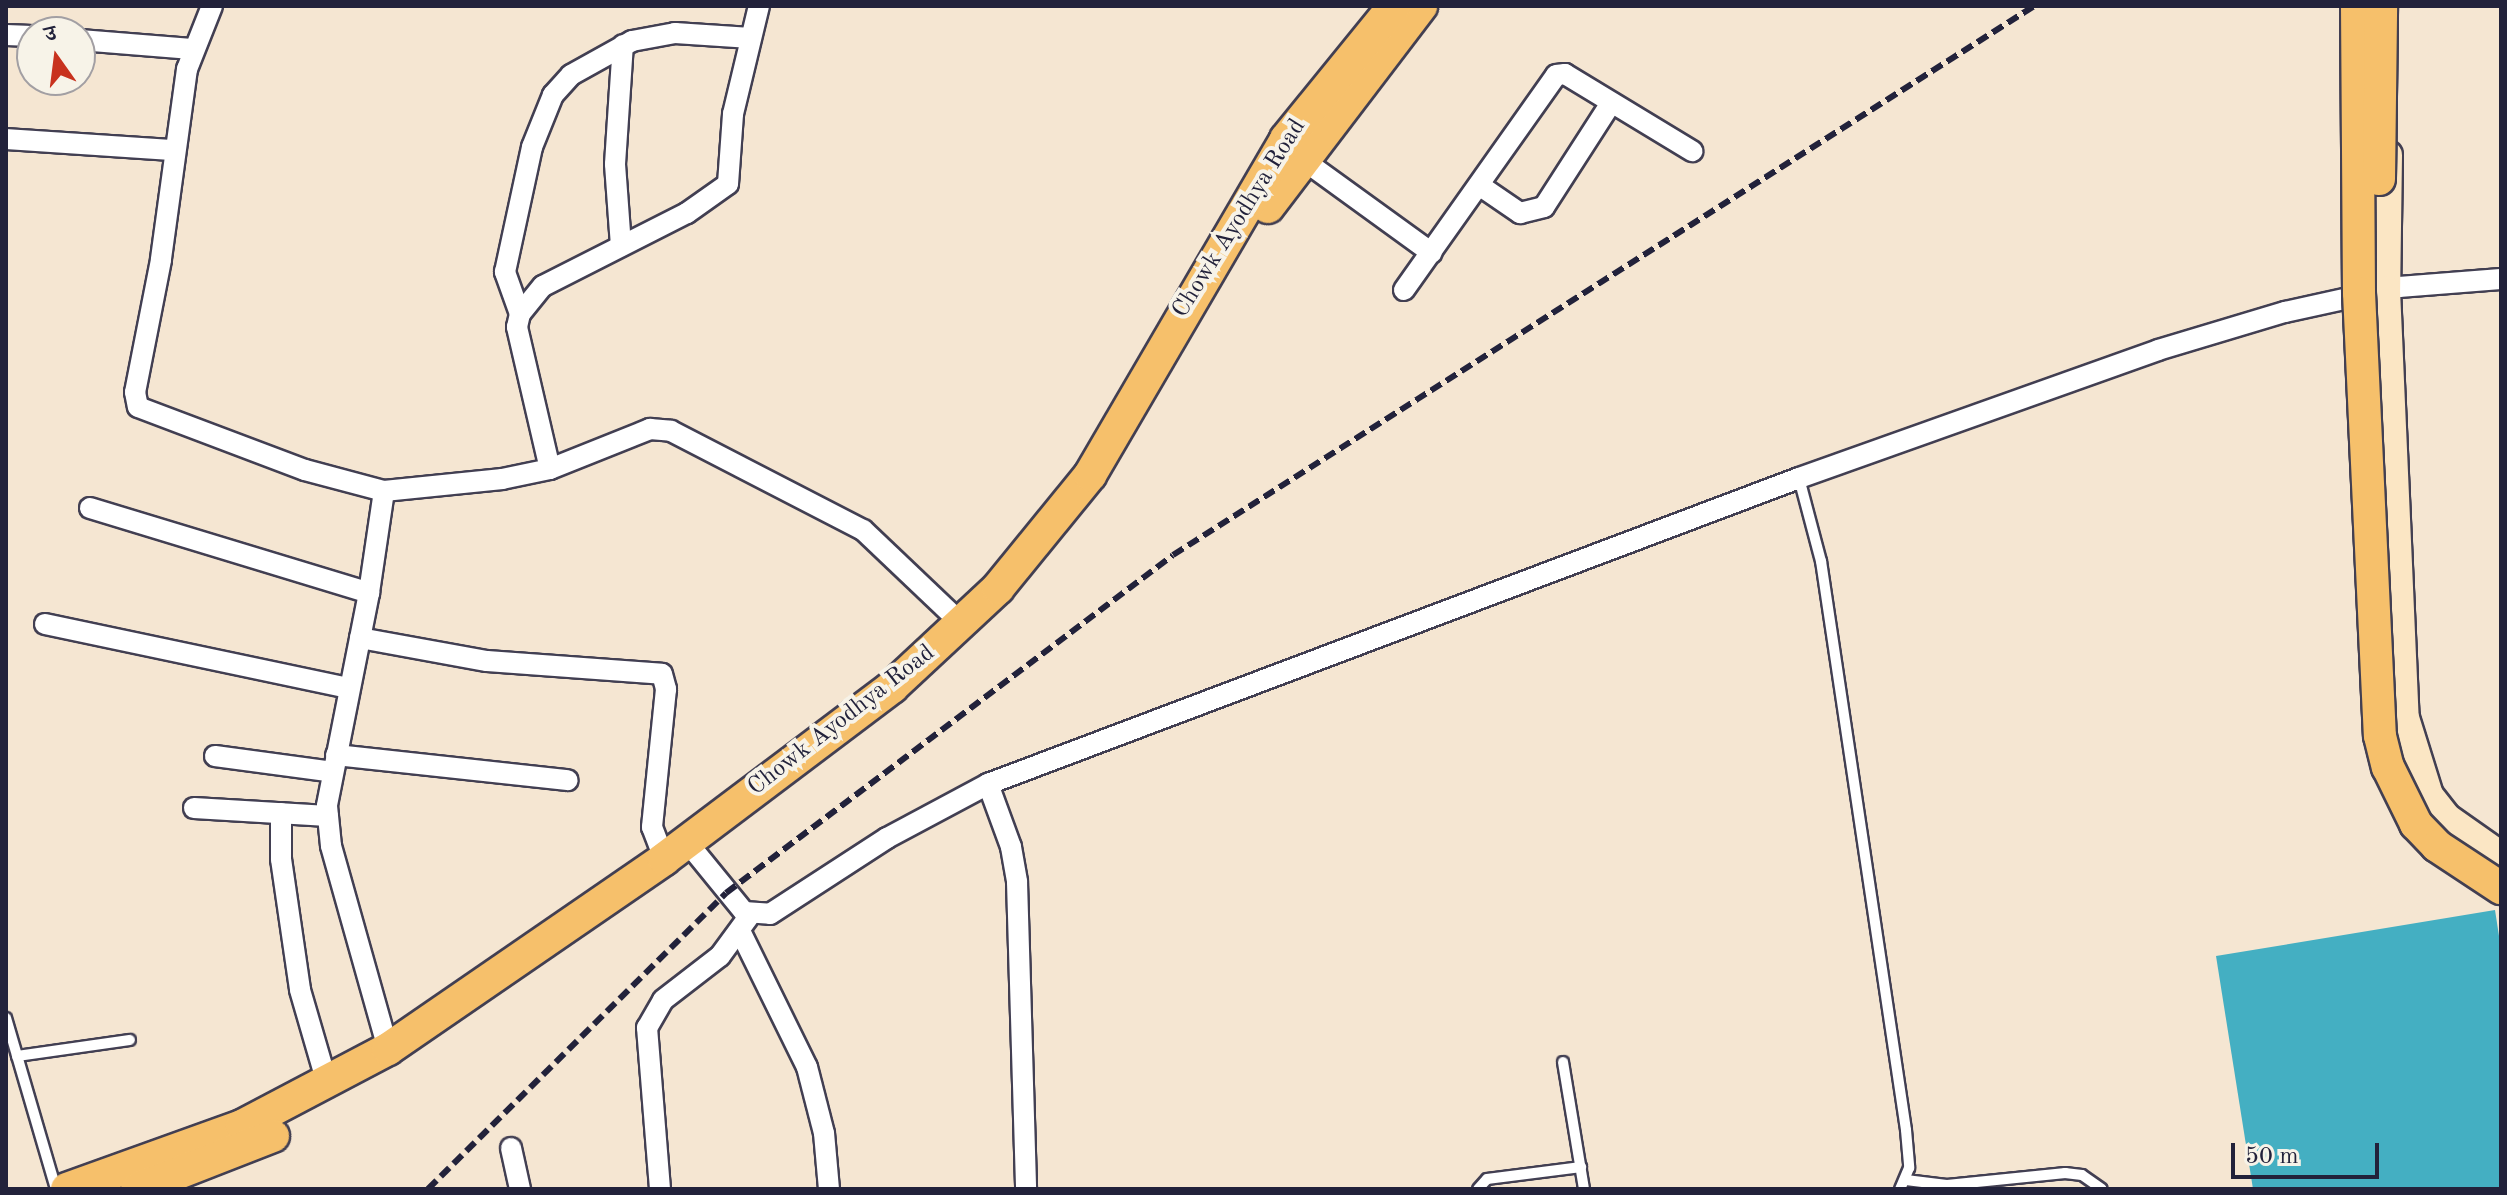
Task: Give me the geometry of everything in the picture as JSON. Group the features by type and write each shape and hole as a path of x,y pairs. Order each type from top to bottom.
{"main road":[{"name":"Chowk Ayodhya Road","path":"67,1189 242,1126 388,1049 684,854 910,700 996,620 1062,547 1394,6"},
{"name":"Chowk Ayodhya Road","path":"137,1189 252,1146 370,1084 684,854 892,687 962,624 1036,545 1090,475 1231,227 1345,82 1421,6"},
{"path":"2357,6 2359,293 2380,736 2388,767 2416,824 2437,846 2501,888"},
{"path":"2381,6 2376,291 2394,735 2415,794 2445,833 2501,870"}],"street":[{"path":"212,6 192,49 173,150 161,260 135,392 138,407 305,470 384,491 433,489 550,469 650,429 691,437 863,530 962,624"},
{"path":"550,469 517,327 520,314 543,286 687,213 728,184 733,114 759,6"},
{"path":"2347,6 2348,298 2369,721 2380,781 2402,825 2431,852 2501,897"},
{"path":"2390,6 2386,290 2405,718 2429,795 2447,818 2501,856"},
{"path":"520,314 505,272 544,109 571,75 623,45 675,33 751,38"},
{"path":"96,41 192,49"},
{"path":"621,246 615,164 623,45"},
{"path":"1404,290 1556,75 1565,74 1692,151"},
{"path":"1479,185 1520,213 1544,207 1611,103"},
{"path":"6,139 173,150"},
{"path":"1302,159 1432,253"},
{"path":"660,1189 647,1028 663,1000 746,924 770,914 887,838 988,784 1799,478 2158,350 2386,290 2501,279"},
{"path":"384,491 369,593 334,764 328,816 388,1049"},
{"path":"90,508 369,593"},
{"path":"45,624 348,688"},
{"path":"360,638 487,661 662,674 666,689 652,827 684,854 746,924 807,1067 824,1133 829,1189"},
{"path":"215,756 568,780"},
{"path":"988,784 1011,847 1017,882 1026,1189"},
{"path":"194,808 328,816"},
{"path":"281,813 281,859 300,990 327,1083"},
{"path":"511,1148 520,1189"}],"lane":[{"path":"1799,478 1821,561 1906,1130 1903,1184 1947,1185 2065,1173 2082,1175 2102,1189"},
{"path":"6,1018 56,1189"},
{"path":"17,1056 130,1040"},
{"path":"1563,1062 1584,1189"},
{"path":"1478,1189 1487,1179 1581,1167"}],"water":[{"path":"2495,910 2501,949 2501,1189 2253,1189 2216,956"}],"railway":[{"path":"428,1189 726,893 1173,555 2034,6"}]}
